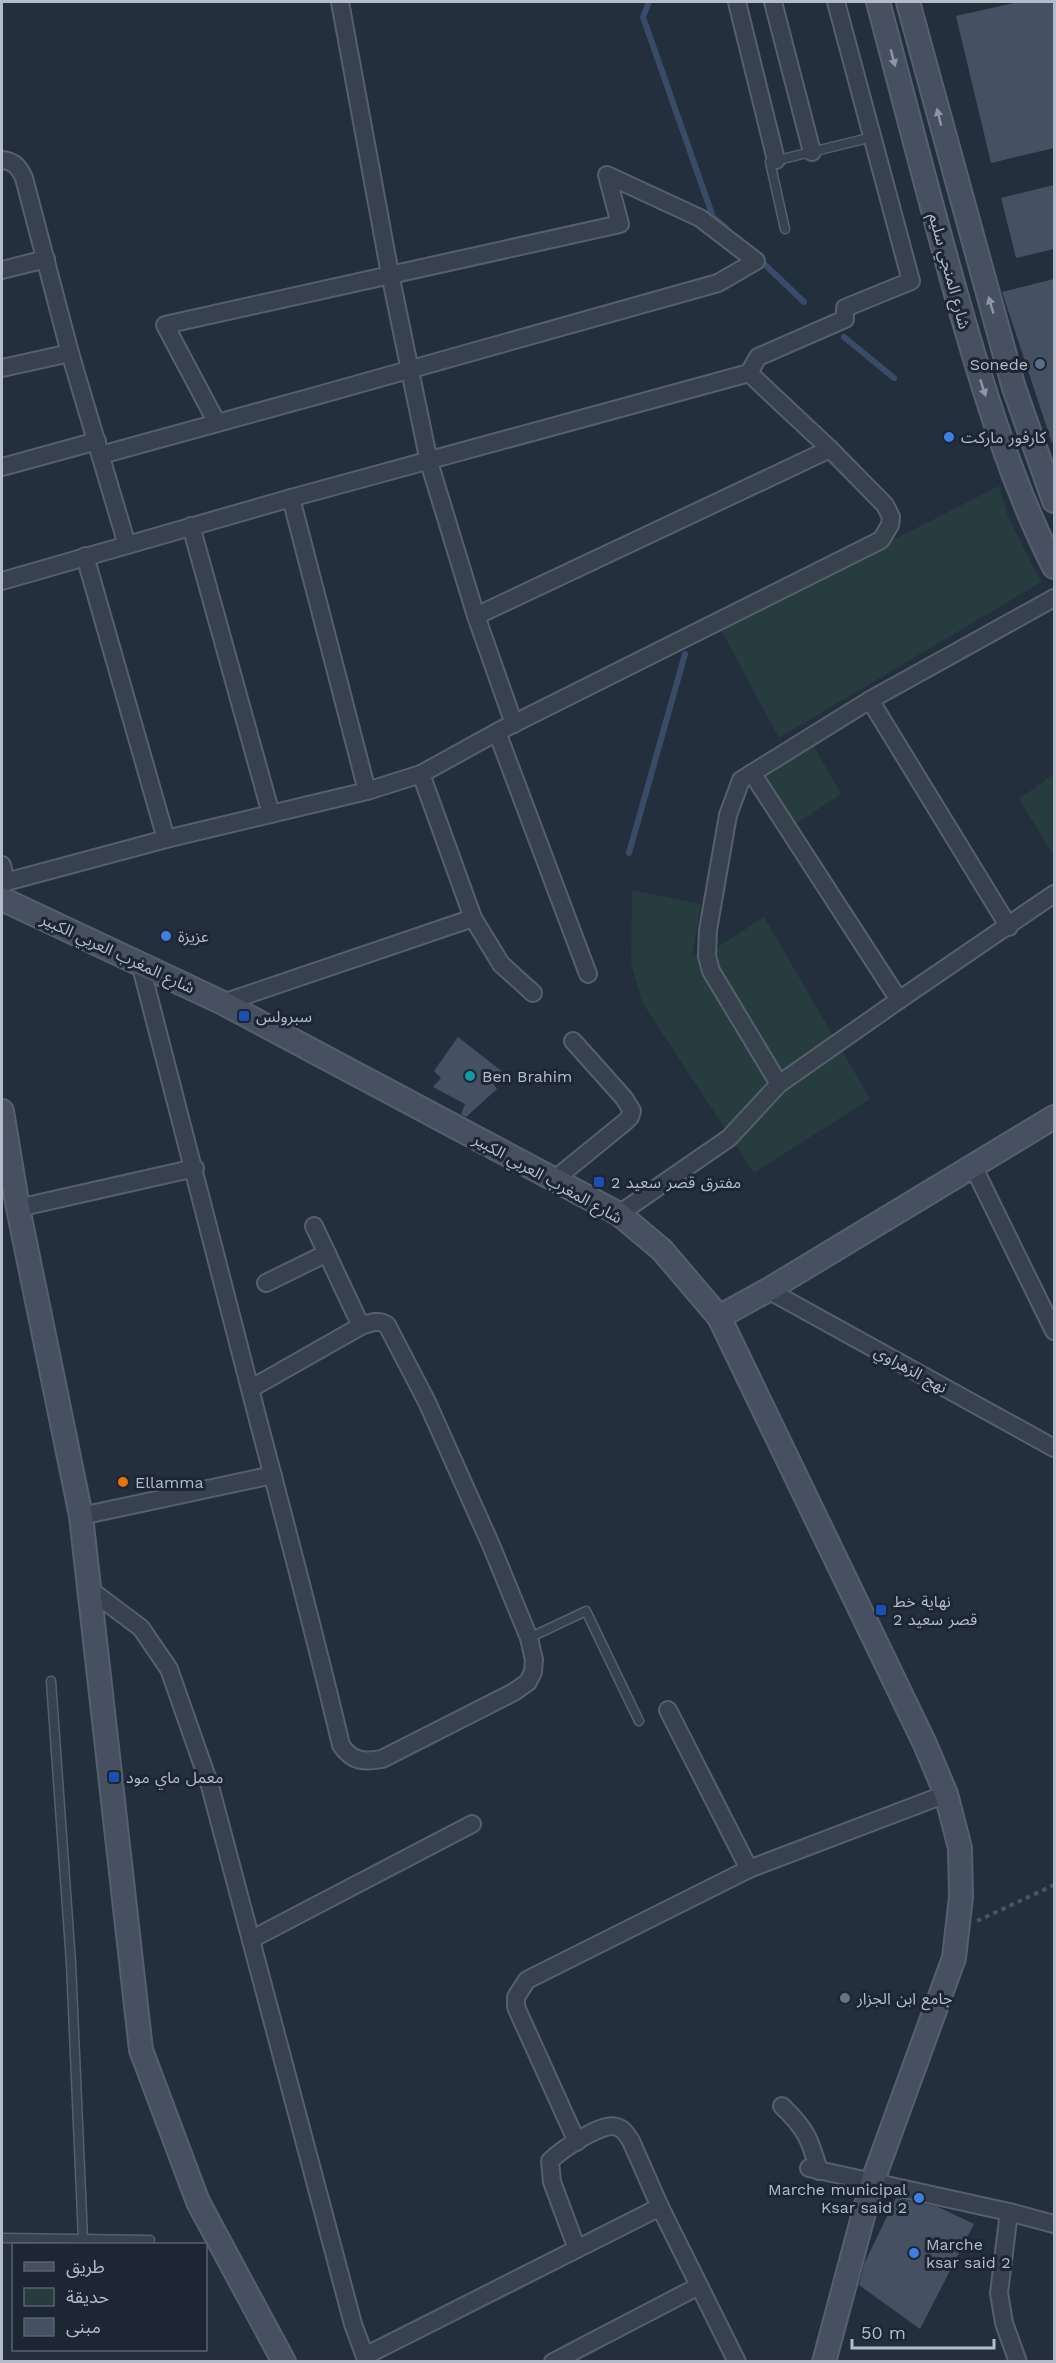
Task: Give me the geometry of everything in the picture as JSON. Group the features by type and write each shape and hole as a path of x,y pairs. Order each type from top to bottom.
{"street":[{"path":"340,2 390,274 429,462 476,616 514,724"},
{"path":"737,2 776,160"},
{"path":"773,2 812,152"},
{"path":"2,581 291,498 749,373 758,357 845,319 846,308 911,281 836,2"},
{"name":"شارع المنجي سليم","path":"878,2 949,269 982,383 1017,489 1054,567"},
{"name":"شارع المنجي سليم","path":"908,2 1014,388 1054,501"},
{"path":"2,160 10,161 20,169 70,353 127,545"},
{"path":"2,467 217,423 411,370 718,283 756,261 700,218 608,175 620,224 165,325 217,423"},
{"path":"2,270 46,259"},
{"path":"2,368 70,353"},
{"path":"2,865 3,888 166,839 367,791 421,774 497,732 880,540 890,525 889,509 830,449 749,373"},
{"path":"476,616 830,449"},
{"path":"291,498 367,791"},
{"path":"191,526 271,814"},
{"path":"86,556 166,839"},
{"path":"779,1084 711,971 706,956 708,930 728,814 741,780 870,700 1054,598"},
{"path":"870,700 1009,927"},
{"path":"497,732 588,974"},
{"path":"752,773 899,999"},
{"path":"421,774 473,918 501,964 533,993"},
{"name":"شارع المغرب العربي الكبير","path":"3,888 140,963 223,1003 619,1214 662,1250 719,1317 925,1744 946,1794 960,1848 961,1897 954,1958 872,2183 824,2361"},
{"path":"619,1214 729,1138 779,1084 1054,894"},
{"path":"223,1003 473,918"},
{"path":"140,963 195,1168 250,1389 341,1745 348,1756 368,1762 382,1758 514,1692 528,1682 533,1671 534,1660 529,1638 491,1545 431,1412 387,1325 375,1321 361,1326 250,1389"},
{"path":"555,1179 625,1122 632,1111 624,1098 573,1041"},
{"path":"2,1112 18,1208 81,1516 141,2050 198,2202 284,2361"},
{"path":"719,1317 768,1290 1054,1117"},
{"path":"973,1166 1054,1331"},
{"path":"18,1208 195,1168"},
{"path":"314,1226 361,1326"},
{"path":"266,1283 327,1253"},
{"name":"نهج الزهراوي","path":"768,1290 1054,1448"},
{"path":"81,1516 273,1474"},
{"path":"89,1588 141,1628 169,1669 210,1786 353,2324 366,2359 660,2207"},
{"path":"668,1710 749,1869"},
{"path":"577,2142 516,2007 516,1997 520,1989 538,1973 749,1869 946,1794"},
{"path":"252,1940 472,1824"},
{"path":"782,2106 798,2122 809,2138 814,2169 1054,2224"},
{"path":"577,2249 550,2171 550,2161 577,2142 609,2126 617,2127 624,2131 631,2140 660,2207 737,2361"},
{"path":"1009,2212 999,2293 1004,2322 1018,2361"},
{"path":"553,2361 699,2286"}],"lane":[{"path":"785,229 770,162 873,137"},
{"path":"529,1638 586,1611 639,1721"},
{"path":"51,1681 71,1962 83,2239"},
{"path":"2,2238 150,2240"}],"path":[{"path":"957,1930 1054,1885"}],"green space":[{"path":"999,486 1008,516 1041,582 779,738 720,628"},
{"path":"813,745 841,794 796,824 765,776"},
{"path":"1054,774 1054,856 1019,799"},
{"path":"632,890 701,904 692,956 718,947 764,917 870,1099 754,1173 642,1002 631,963"}],"building":[{"path":"1018,2 1054,2 1054,148 991,163 956,16"},
{"path":"1054,185 1054,249 1016,258 1001,198"},
{"name":"Sonede","path":"1054,279 1054,442 1052,443 1002,292"},
{"name":"Ben Brahim","path":"458,1037 504,1073 494,1085 497,1089 466,1117 461,1114 465,1104 433,1087 441,1078 434,1071"},
{"name":"Marche ksar said 2","path":"896,2198 938,2207 974,2224 920,2329 859,2285 864,2264"}],"waterway":[{"path":"649,2 643,17 713,217 726,228"},
{"path":"758,258 804,302"},
{"path":"844,337 894,378"},
{"path":"629,853 685,654"}],"place":[{"name":"Sonede","path":"1040,364"},
{"name":"كارفور ماركت","path":"949,437"},
{"name":"عزيزة","path":"166,936"},
{"name":"سبرولس","path":"244,1016"},
{"name":"Ben Brahim","path":"470,1076"},
{"name":"مفترق قصر سعيد 2","path":"599,1182"},
{"name":"Ellamma","path":"123,1482"},
{"name":"نهاية خط قصر سعيد 2","path":"881,1610"},
{"name":"معمل ماي مود","path":"114,1777"},
{"name":"جامع ابن الجزار","path":"845,1998"},
{"name":"Marche municipal Ksar said 2","path":"919,2198"},
{"name":"Marche ksar said 2","path":"914,2253"}]}
